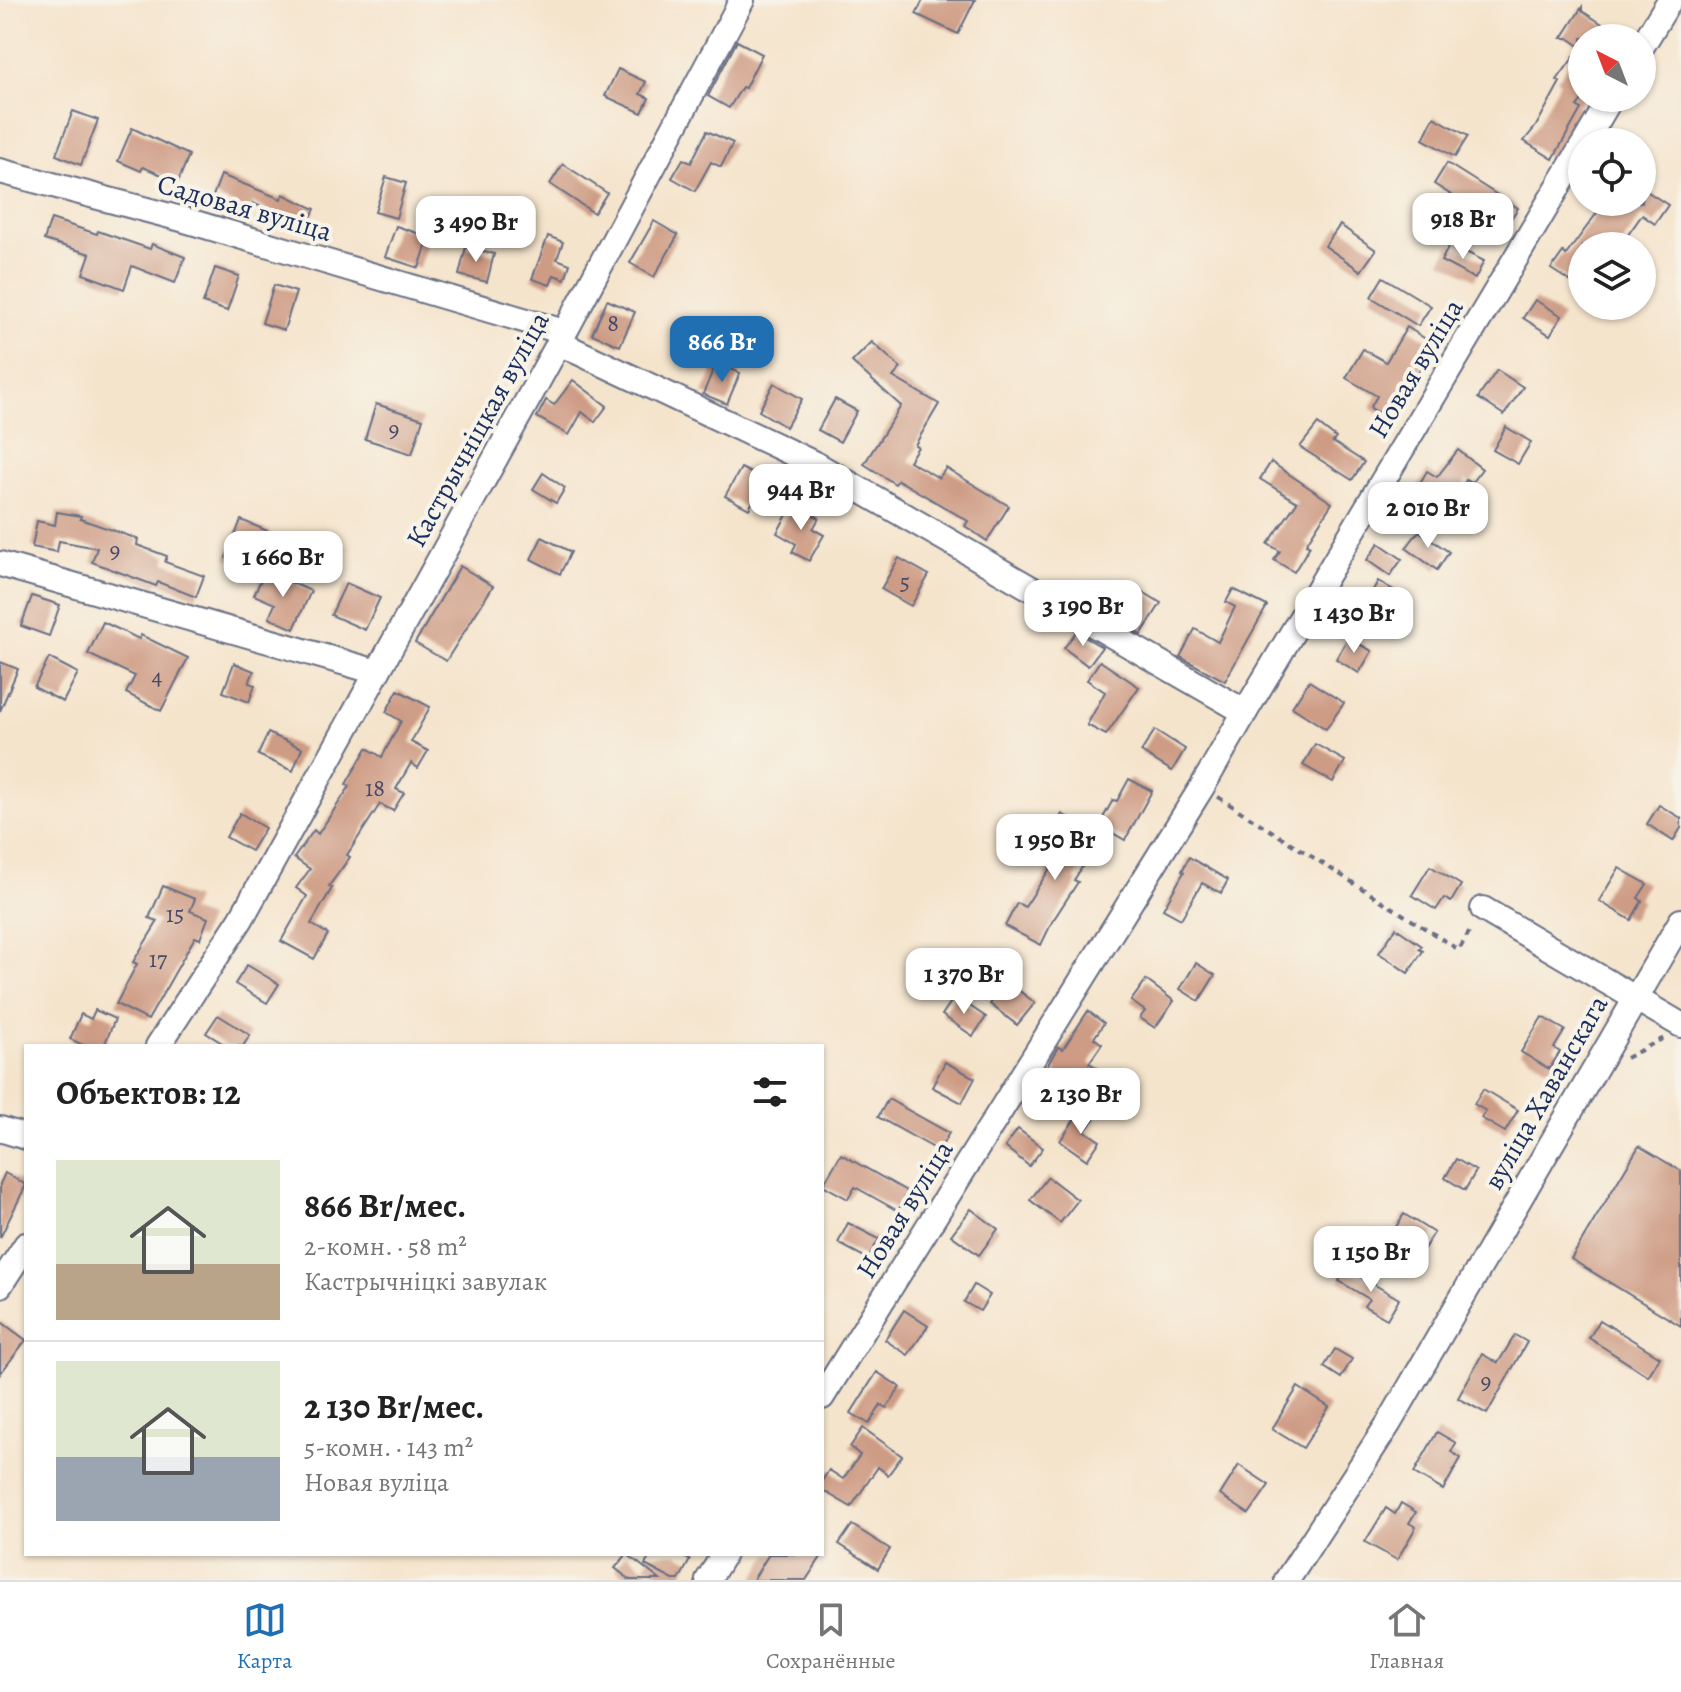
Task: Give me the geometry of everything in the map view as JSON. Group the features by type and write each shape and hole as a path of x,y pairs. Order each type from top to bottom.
{"street":[{"name":"Кастрычніцкая вуліца","path":"159,1044 241,919 742,0"},
{"path":"1655,24 1670,0"},
{"name":"Садовая вуліца","path":"0,171 185,220 561,337 817,465 1245,712"},
{"name":"Новая вуліца","path":"824,1394 1202,787 1568,171"},
{"path":"0,564 377,672"},
{"path":"1483,909 1635,998 1675,1031"},
{"name":"вуліца Хаванскага","path":"1287,1580 1389,1423 1681,921"},
{"path":"0,1129 24,1136"},
{"path":"0,1285 24,1248"},
{"path":"708,1580 723,1556"}],"path":[{"path":"1202,787 1459,950 1483,909"},
{"path":"1621,1061 1675,1031"}],"building":[{"path":"923,0 975,0 958,34 916,14"},
{"path":"1582,7 1582,11 1602,24 1571,24"},
{"path":"737,41 762,54 745,88 742,87 729,108 708,96"},
{"path":"1568,65 1568,112 1579,112 1553,159 1524,141 1536,126 1560,82 1557,80"},
{"path":"618,69 646,82 640,94 649,98 642,113 605,96"},
{"path":"73,111 98,120 81,165 56,155"},
{"path":"1434,117 1468,136 1455,157 1423,139"},
{"path":"132,128 189,155 178,182 143,167 141,171 118,161"},
{"path":"707,131 733,143 721,167 711,162 695,191 672,178 683,159 691,163"},
{"path":"1447,163 1518,208 1506,226 1434,184"},
{"path":"563,164 607,193 594,213 550,184"},
{"path":"221,175 281,199 283,194 315,209 305,229 253,203 250,211 213,196"},
{"path":"386,177 406,183 396,218 375,212"},
{"path":"1656,197 1668,205 1655,224 1643,216 1656,216"},
{"path":"1595,216 1641,216 1630,232 1583,232"},
{"path":"51,219 150,249 152,244 185,257 175,283 132,266 124,289 83,274 90,254 44,240"},
{"path":"654,221 678,235 654,277 630,263"},
{"path":"1340,225 1376,250 1361,271 1325,246"},
{"path":"396,226 429,237 419,268 385,257"},
{"path":"548,236 563,242 557,259 570,264 565,279 554,275 550,285 532,279"},
{"path":"1450,244 1484,261 1475,279 1441,261"},
{"path":"466,247 494,254 487,282 459,275"},
{"path":"1563,252 1566,255 1568,252 1568,280 1551,269"},
{"path":"215,268 239,276 227,311 203,303"},
{"path":"1383,277 1431,306 1418,326 1371,297"},
{"path":"274,285 296,292 284,330 262,323"},
{"path":"607,300 635,312 620,346 592,334"},
{"path":"1535,300 1562,316 1550,335 1523,318"},
{"path":"1407,327 1435,345 1390,419 1370,408 1377,396 1346,378 1363,349 1386,362"},
{"path":"872,342 901,368 893,377 939,404 909,461 939,478 946,468 1009,506 987,541 965,526 968,521 898,480 895,484 864,464 901,406 852,362"},
{"path":"716,363 740,373 727,404 703,394"},
{"path":"1497,370 1523,387 1504,415 1478,398"},
{"path":"573,380 607,406 595,422 582,412 569,435 537,417 546,400 554,405"},
{"path":"774,383 802,399 786,427 759,411"},
{"path":"835,399 857,411 840,442 818,430"},
{"path":"376,404 423,419 412,454 365,439"},
{"path":"1318,424 1336,438 1333,442 1364,462 1352,480 1300,447"},
{"path":"1506,427 1531,442 1518,464 1493,450"},
{"path":"1458,450 1482,469 1471,483 1466,480 1453,501 1447,498 1436,517 1409,501 1427,471 1437,477"},
{"path":"1271,462 1332,503 1306,544 1310,546 1294,572 1274,560 1280,551 1268,544 1297,502 1260,479"},
{"path":"741,468 764,480 749,509 725,496"},
{"path":"543,473 565,488 556,503 533,489"},
{"path":"793,504 819,518 813,529 824,535 809,561 792,552 796,544 777,533"},
{"path":"57,512 81,516 80,519 138,539 137,545 167,556 165,562 204,576 196,597 92,562 97,548 59,541 57,552 32,547 37,521 55,525"},
{"path":"241,520 270,532 255,569 226,558"},
{"path":"1419,531 1449,552 1437,570 1406,548"},
{"path":"542,537 571,552 560,574 531,559"},
{"path":"1379,543 1402,559 1390,576 1367,560"},
{"path":"899,558 929,575 911,606 881,589"},
{"path":"460,566 493,586 446,661 415,643"},
{"path":"265,571 311,591 294,629 269,618 275,604 254,595"},
{"path":"1378,581 1404,596 1388,625 1362,610"},
{"path":"346,583 380,598 365,630 331,615"},
{"path":"1233,589 1267,606 1225,681 1180,657 1195,629 1218,642 1235,607 1226,602"},
{"path":"1140,590 1161,603 1141,635 1119,622"},
{"path":"32,596 60,605 49,636 21,626"},
{"path":"103,622 139,639 141,635 188,658 161,711 126,693 135,676 88,654"},
{"path":"1076,632 1102,647 1088,666 1064,648"},
{"path":"1348,638 1372,651 1359,673 1336,659"},
{"path":"49,658 78,673 63,702 34,687"},
{"path":"1100,661 1139,687 1106,735 1087,725 1105,692 1087,680"},
{"path":"0,662 18,669 0,711"},
{"path":"234,663 254,671 249,683 255,685 249,702 223,692"},
{"path":"1309,681 1344,703 1326,729 1292,707"},
{"path":"398,690 430,707 411,742 428,751 418,768 411,763 396,789 404,793 393,811 380,804 347,855 350,857 329,886 332,888 311,924 328,934 314,959 281,941 307,896 296,888 310,869 294,858 314,830 318,834 350,786 346,784 367,748 382,757 401,721 386,712"},
{"path":"1155,730 1185,749 1172,771 1141,752"},
{"path":"268,733 302,748 293,771 258,755"},
{"path":"1315,744 1345,761 1333,782 1303,765"},
{"path":"1129,779 1152,791 1125,840 1099,825"},
{"path":"1659,805 1681,818 1681,828 1673,841 1647,824"},
{"path":"240,813 265,828 251,851 226,837"},
{"path":"1062,814 1101,837 1074,880 1078,882 1041,945 1005,926 1017,903 1025,907 1067,842 1051,832"},
{"path":"1189,857 1228,880 1221,893 1202,883 1181,919 1163,909"},
{"path":"1430,866 1461,885 1451,902 1444,898 1436,910 1412,895"},
{"path":"1619,868 1647,884 1638,898 1642,901 1631,920 1599,901"},
{"path":"163,886 195,899 190,911 208,918 200,939 195,937 148,1020 116,1004 137,964 133,962 158,921 149,918"},
{"path":"1396,928 1422,946 1419,949 1423,951 1408,973 1379,953"},
{"path":"1196,963 1215,975 1199,1001 1180,989"},
{"path":"247,965 279,984 267,1003 235,984"},
{"path":"1146,980 1174,1001 1155,1028 1140,1018 1145,1011 1131,1001"},
{"path":"1008,982 1035,1003 1017,1025 990,1004"},
{"path":"955,996 986,1017 973,1036 942,1015"},
{"path":"95,1010 115,1019 105,1044 81,1044 70,1039 81,1014 91,1019"},
{"path":"1088,1011 1104,1023 1094,1038 1102,1044 1089,1063 1102,1071 1082,1108 1048,1087 1058,1071 1047,1066 1058,1047 1063,1049"},
{"path":"218,1015 250,1035 244,1044 224,1044 206,1033"},
{"path":"1542,1017 1565,1030 1554,1048 1560,1052 1549,1069 1521,1052"},
{"path":"945,1062 975,1078 962,1103 932,1087"},
{"path":"1483,1089 1518,1110 1505,1132 1481,1118 1486,1111 1474,1104"},
{"path":"888,1099 949,1133 939,1151 878,1117"},
{"path":"1081,1110 1094,1119 1085,1131 1100,1141 1087,1160 1060,1141"},
{"path":"1018,1129 1043,1148 1029,1166 1005,1147"},
{"path":"1639,1146 1681,1171 1681,1326 1571,1259"},
{"path":"841,1154 908,1192 898,1211 855,1187 848,1199 824,1183"},
{"path":"1456,1159 1476,1171 1465,1190 1445,1178"},
{"path":"5,1173 24,1184 0,1238 0,1184"},
{"path":"1048,1177 1078,1200 1060,1223 1030,1200"},
{"path":"971,1209 998,1229 979,1255 951,1235"},
{"path":"1404,1214 1434,1233 1421,1253 1401,1240 1405,1233 1396,1227"},
{"path":"848,1223 879,1239 868,1259 838,1243"},
{"path":"1346,1268 1399,1299 1387,1319 1364,1306 1369,1299 1339,1281"},
{"path":"974,1285 990,1295 980,1311 964,1302"},
{"path":"904,1310 928,1326 908,1355 885,1340"},
{"path":"1600,1320 1660,1357 1648,1376 1589,1338"},
{"path":"0,1321 24,1339 24,1343 0,1374"},
{"path":"1515,1335 1527,1342 1487,1414 1458,1398 1482,1354 1498,1363"},
{"path":"1335,1349 1352,1359 1341,1378 1324,1367"},
{"path":"877,1372 900,1387 887,1408 881,1405 869,1424 851,1413"},
{"path":"1298,1387 1329,1407 1303,1448 1272,1429"},
{"path":"863,1428 902,1456 888,1475 878,1467 851,1507 824,1491 824,1478 829,1470 843,1479 860,1455 850,1447"},
{"path":"1437,1432 1456,1443 1451,1452 1461,1458 1443,1490 1414,1473"},
{"path":"1239,1465 1269,1485 1249,1514 1220,1495"},
{"path":"1401,1503 1416,1512 1409,1523 1416,1527 1397,1560 1365,1542 1386,1508 1395,1514"},
{"path":"852,1525 890,1549 878,1569 839,1544"},
{"path":"625,1556 630,1556 660,1580 630,1580 615,1568"},
{"path":"650,1556 682,1556 690,1560 679,1580 673,1580 645,1565"},
{"path":"768,1556 822,1556 806,1580 753,1580"}]}
